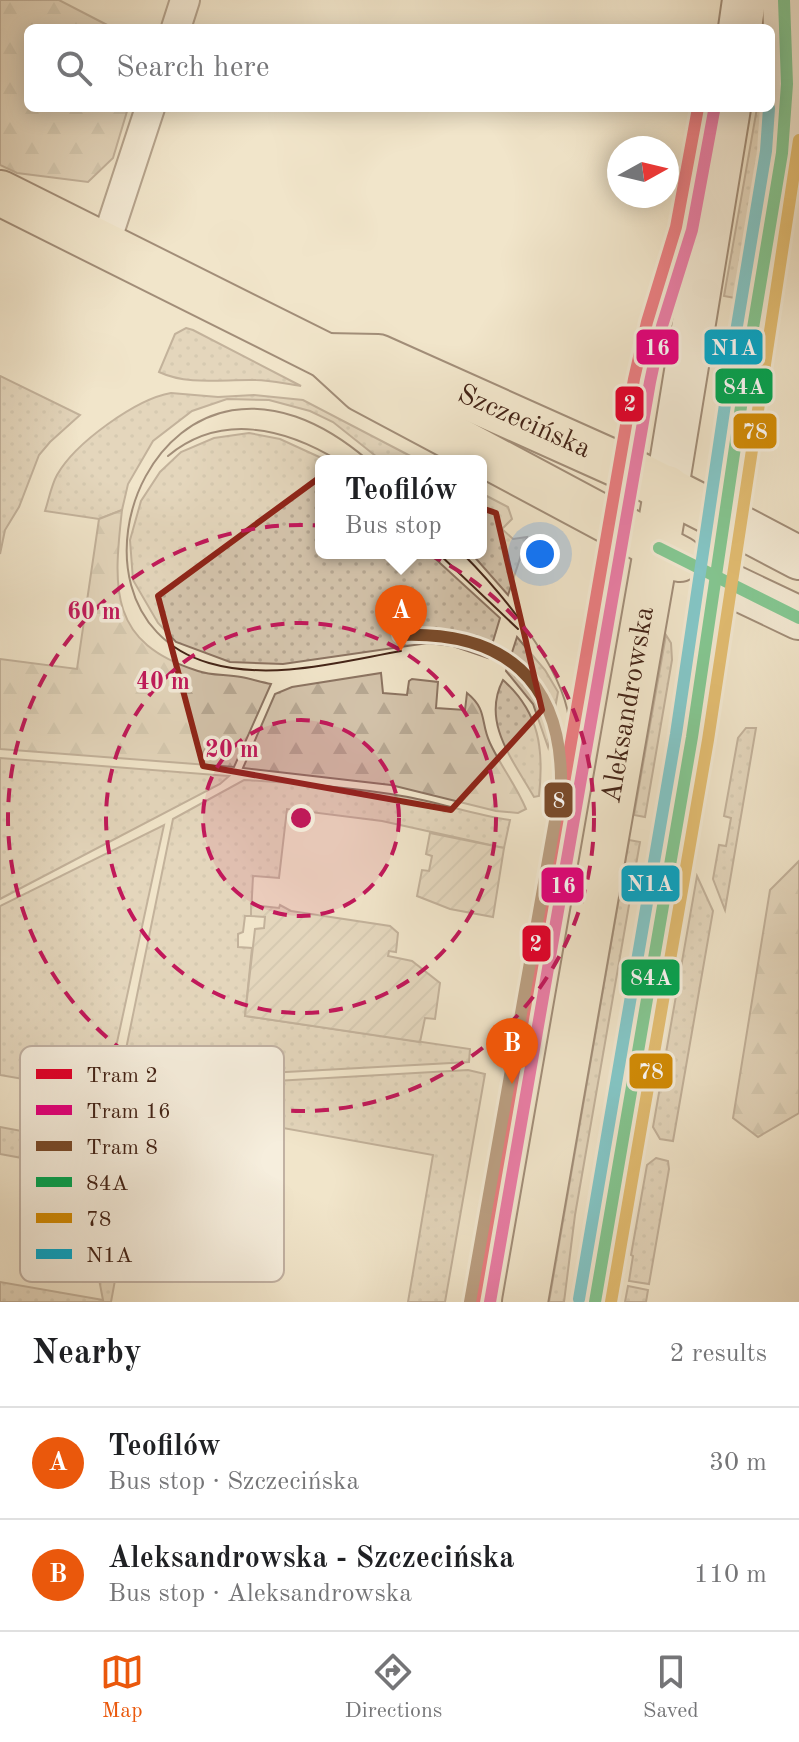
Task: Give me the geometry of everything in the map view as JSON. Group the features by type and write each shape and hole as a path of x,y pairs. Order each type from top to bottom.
{"main road":[{"path":"741,24 744,0"},
{"path":"595,1302 679,816 785,130 784,0"},
{"name":"Aleksandrowska","path":"525,1302 657,547 728,112"},
{"name":"Szczecińska","path":"0,193 326,356 362,389 485,455"},
{"name":"Szczecińska","path":"326,356 378,357 667,488 799,558"},
{"name":"Szczecińska","path":"487,456 717,579 799,618"}],"street":[{"path":"177,24 185,0"},
{"path":"105,245 149,112"}],"highlighted area":[{"path":"342,461 496,513 542,710 451,810 203,766 158,596"}],"green space":[{"path":"0,0 59,0 105,24 24,24 24,112 127,112 113,158 88,182 17,173 0,165"},
{"path":"756,112 764,112 735,298 724,296"},
{"path":"186,328 301,386 261,380 182,379 159,372 175,334"},
{"path":"0,376 80,415 39,455 19,507 5,530 0,554"},
{"path":"171,393 303,400 408,455 374,455 333,422 310,411 269,400 227,399 192,411 153,441 128,484 122,510 99,519 45,511 57,475 77,450 124,413"},
{"path":"249,433 280,439 315,455 315,559 436,559 500,618 488,658 453,646 428,643 283,664 230,662 176,642 158,623 133,580 130,540 141,501 160,472 181,452 214,438"},
{"path":"487,496 508,507 512,519 502,529 513,539 527,537 508,595 476,559 487,559"},
{"path":"122,510 119,589 123,610 132,629 147,645 169,659 198,671 271,684 234,767 0,749 0,659 77,669 99,519"},
{"path":"666,635 671,643 672,660 645,817 634,815"},
{"path":"517,637 545,670 558,692 548,747 533,704 506,671"},
{"path":"381,673 383,693 407,695 412,679 438,682 436,708 465,710 467,693 474,699 481,711 490,743 526,809 518,813 496,811 391,785 243,768 275,694 292,687"},
{"path":"503,680 525,706 537,733 541,763 539,796 534,797 502,740 496,711"},
{"path":"746,728 756,728 725,910 713,879 719,845 726,846 731,818 724,816 738,738"},
{"path":"0,758 229,776 220,784 0,899"},
{"path":"244,780 382,793 510,820 504,848 382,821 287,809 279,878 253,876 251,916 245,916 243,932 238,934 238,947 252,948 245,1016 470,1049 469,1062 284,1072 284,1046 127,1046 173,819"},
{"path":"164,825 116,1046 20,1046 20,1078 0,1075 0,906"},
{"path":"430,833 504,848 493,917 450,909 417,896 422,870 429,871 432,856 426,854"},
{"path":"629,840 640,842 575,1215 564,1302 549,1302"},
{"path":"799,861 799,1113 758,1137 733,1118 770,890"},
{"path":"697,876 713,911 673,1141 660,1139 653,1127"},
{"path":"251,905 279,908 280,905 291,911 390,926 398,933 396,952 389,951 388,956 412,961 440,983 435,1019 425,1018 420,1042 245,1016 255,929 264,928 265,917 251,916"},
{"path":"468,1070 485,1074 445,1302 408,1302 433,1155 284,1128 284,1080"},
{"path":"0,1127 20,1131 20,1158 0,1154"},
{"path":"656,1158 668,1161 669,1169 649,1284 629,1281 647,1165"},
{"path":"0,1282 103,1300 100,1282 115,1282 111,1302 0,1302"},
{"path":"628,1286 648,1290 646,1302 625,1302"}],"tram line":[{"name":"2","path":"474,1302 634,379 647,322 676,227 697,112"},
{"name":"16","path":"490,1302 650,382 662,326 692,230 714,112"},
{"path":"359,455 296,416 232,410 181,433 146,476 128,530 131,585 157,632 209,663 233,668 281,670 401,651"},
{"path":"168,456 188,442 231,430 275,433 328,455"},
{"path":"444,559 518,629"},
{"path":"468,559 511,608 555,676 569,719 568,763"},
{"name":"8","path":"400,635 437,636 469,642 497,653 520,669 538,691 551,718 559,750 561,787 470,1302"}],"transit line":[{"name":"84A","path":"595,1302 692,737 782,153 787,84 784,0"},
{"name":"N1A","path":"579,1299 676,734 766,151 769,112"},
{"name":"78","path":"611,1302 708,740 799,140"},
{"name":"84A","path":"659,548 799,618"}],"place":[{"name":"Teofilów","path":"401,651"},
{"name":"Aleksandrowska - Szczecińska","path":"512,1084"}]}
